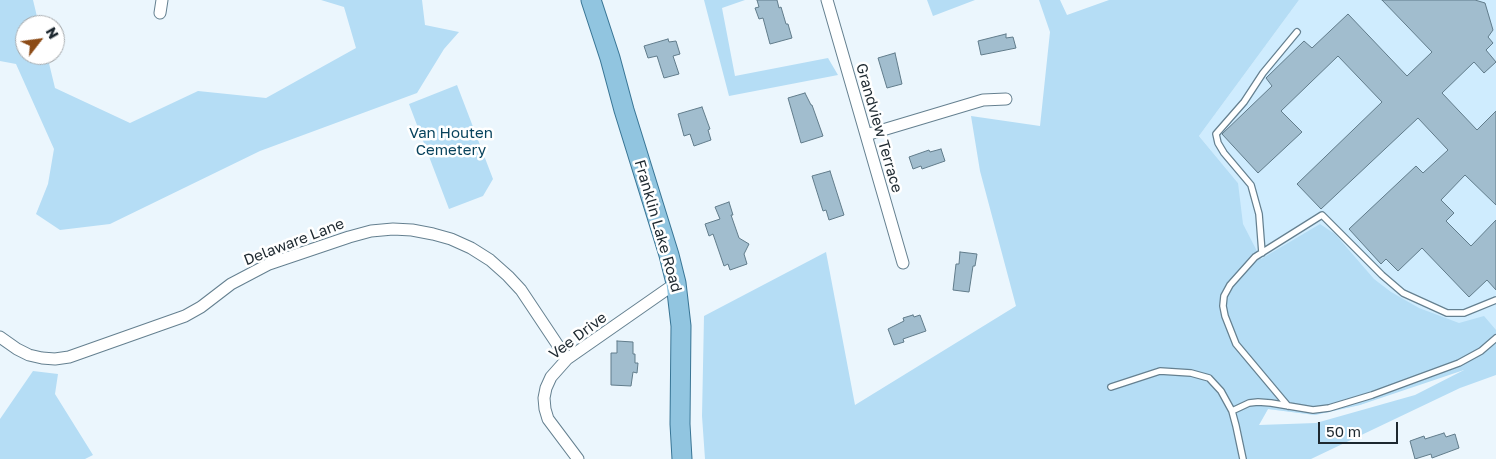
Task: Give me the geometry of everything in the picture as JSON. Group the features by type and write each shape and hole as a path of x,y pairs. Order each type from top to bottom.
{"main road":[{"name":"Franklin Lake Road","path":"592,0 624,110 670,255 676,283 681,326 682,459"}],"street":[{"path":"160,13 162,0"},
{"name":"Grandview Terrace","path":"827,0 903,263"},
{"path":"866,135 983,100 1006,99"},
{"name":"Delaware Lane","path":"0,337 29,355 55,359 70,357 185,316 201,307 231,284 269,264 357,235 385,230 412,230 451,239 471,248 490,260 521,290 567,360"},
{"name":"Vee Drive","path":"578,459 554,428 544,409 546,388 551,376 567,360 676,283"}],"lane":[{"path":"1262,253 1259,214 1251,185 1224,153 1218,143 1216,134 1244,102 1263,73 1297,32"},
{"path":"1288,406 1236,344 1224,311 1224,296 1230,285 1255,257 1322,215 1382,276 1412,297 1447,313 1464,313 1496,300"},
{"path":"1232,411 1249,403 1271,403 1313,410 1330,408 1372,395 1459,363 1481,351 1496,338"},
{"path":"1111,388 1160,371 1203,375 1210,378 1221,391 1232,411 1243,459"}],"shaded area":[{"path":"1299,0 1496,0 1496,348 1360,405 1315,415 1268,409 1258,426 948,459 1238,183 1199,136"}],"green space":[{"path":"0,0 33,0 37,15 15,15 15,64 0,61"},
{"path":"321,0 422,0 425,25 459,32 444,49 417,93 260,151 110,224 60,230 36,214 48,184 54,149 16,65 49,65 55,88 130,123 198,91 266,98 356,48 344,7"},
{"path":"704,0 745,0 722,8 735,76 828,58 838,75 729,96"},
{"path":"927,0 975,0 933,16"},
{"path":"1039,0 1060,0 1067,15 1109,0 1299,0 1199,136 1238,183 1243,224 1261,259 1320,224 1335,234 1374,279 1391,292 1419,308 1459,323 1484,316 1496,330 1496,375 1460,388 1311,459 705,459 702,416 704,316 826,252 855,405 1016,306 980,171 971,116 1040,126 1050,32","holes":["1464,370 1415,395 1316,423 1259,425 1268,409 1315,415 1360,405"]},
{"name":"Van Houten Cemetery","path":"457,85 493,179 483,196 449,209 409,104"},
{"path":"33,371 58,374 55,394 93,455 85,459 0,459 0,419"}],"building":[{"path":"757,0 777,0 792,38 770,44 763,18 759,19 755,8 759,7"},
{"path":"1382,0 1475,0 1485,3 1493,30 1488,37 1493,43 1486,50 1496,62 1484,73 1474,62 1442,93 1477,130 1496,111 1496,205 1465,175 1441,200 1454,213 1446,221 1471,246 1496,220 1496,290 1487,280 1469,297 1422,248 1398,271 1386,259 1381,264 1349,229 1416,166 1423,173 1448,150 1418,118 1321,209 1297,184 1382,102 1338,56 1281,111 1302,132 1258,173 1222,134 1272,86 1266,78 1304,41 1312,48 1348,14 1407,76 1432,52"},
{"path":"1006,34 1006,38 1013,37 1016,48 981,55 978,41"},
{"path":"668,39 669,42 676,41 680,54 673,56 679,74 664,78 657,56 648,58 644,46"},
{"path":"895,53 902,84 887,88 878,58"},
{"path":"805,93 812,105 823,136 801,143 788,98"},
{"path":"702,107 710,129 708,130 711,140 694,146 690,134 684,136 678,114"},
{"path":"941,149 945,161 922,169 921,166 913,169 909,157 929,150 930,152"},
{"path":"830,171 844,215 829,220 826,210 823,211 812,176"},
{"path":"729,202 733,215 731,215 739,238 749,244 744,254 747,264 730,270 728,264 724,266 713,234 709,236 705,224 720,219 715,207"},
{"path":"960,252 977,254 969,292 953,290 956,264 959,264"},
{"path":"913,315 914,317 920,315 926,331 903,339 904,342 894,345 888,329 904,321 903,318"},
{"path":"617,341 633,342 635,363 638,363 637,373 633,372 631,386 611,385 611,353 617,353"},
{"path":"1444,433 1446,437 1455,434 1459,448 1432,458 1431,454 1415,459 1410,441 1424,436 1425,439"}]}
